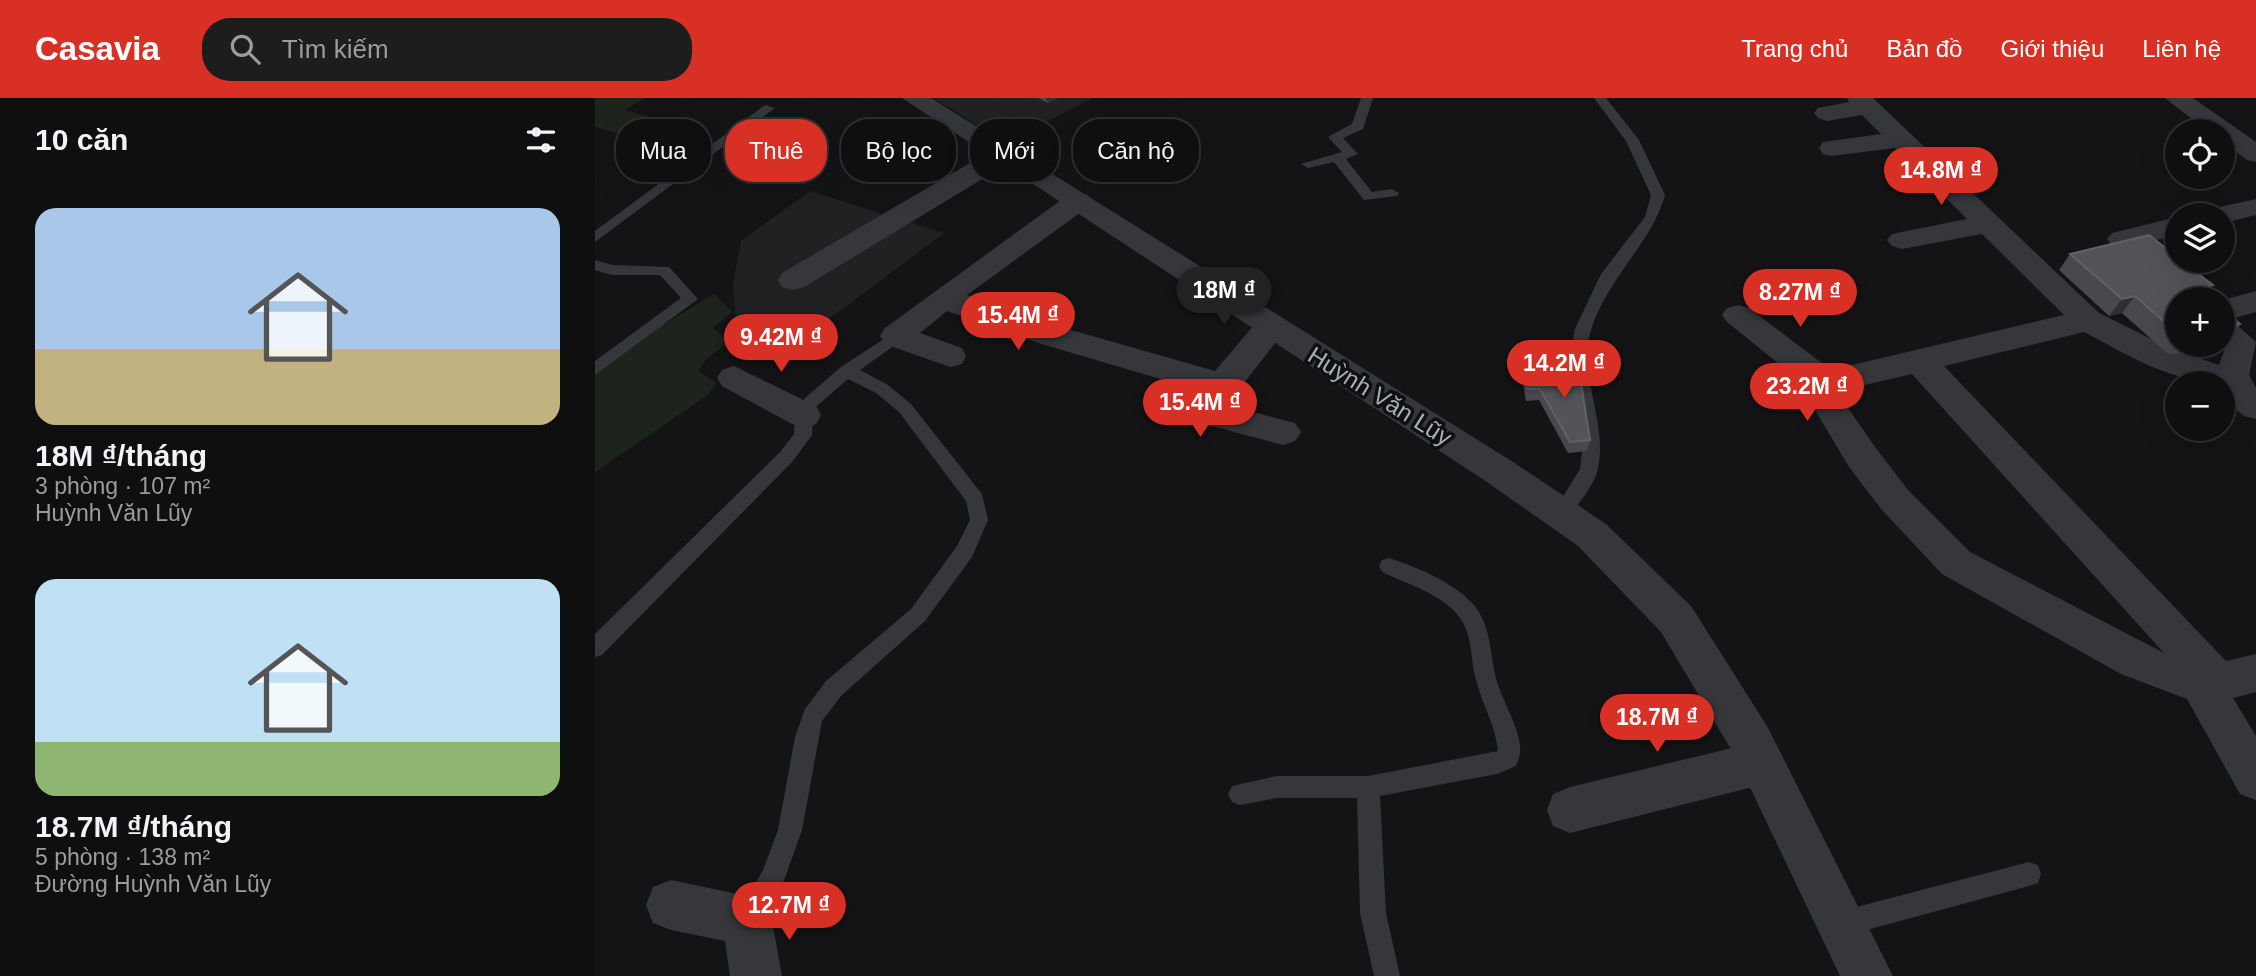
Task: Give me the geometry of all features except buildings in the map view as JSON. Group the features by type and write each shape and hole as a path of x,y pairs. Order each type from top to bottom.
{"street":[{"name":"Huỳnh Văn Lũy","path":"914,98 970,134"},
{"path":"2178,98 2256,154"},
{"path":"1827,113 1863,102 2088,320 2157,356 2208,373 2246,398"},
{"path":"1832,148 1901,139"},
{"path":"793,280 970,175"},
{"name":"Huỳnh Văn Lũy","path":"1047,182 1562,513 1592,535 1625,565 1676,619 1761,763 1867,976"},
{"path":"896,336 943,298 1078,201"},
{"path":"2235,212 2256,207"},
{"path":"1902,240 1989,224"},
{"path":"2122,239 2165,229"},
{"path":"943,298 1046,334 1222,385"},
{"path":"2235,307 2256,301"},
{"path":"1738,315 1825,383 1829,405 1840,428 1895,500 1946,555 2136,661 2210,683 2256,673"},
{"path":"1825,383 2088,320"},
{"path":"1271,326 1222,385 1209,405 1212,414 1283,432"},
{"path":"896,336 950,356"},
{"path":"2235,340 2242,346 2232,375 2246,398"},
{"path":"1919,360 2210,683 2256,778"},
{"path":"734,379 804,415"},
{"path":"1570,810 1761,763"},
{"path":"671,905 747,921 756,976"}],"lane":[{"path":"1308,164 1351,154 1335,137 1358,126 1367,98"},
{"path":"1562,513 1589,470 1592,443 1579,349 1583,329 1609,274 1652,217 1658,195 1632,140 1600,98"},
{"path":"595,238 769,108"},
{"path":"1338,158 1369,197 1392,193"},
{"path":"595,265 612,270 664,270 690,299 595,369"},
{"path":"595,648 787,456 803,435 804,415 819,393 896,336"},
{"path":"747,921 773,877 790,830 806,737 813,716 834,688 918,615 965,551 979,520 975,499 905,408 882,389 847,371"},
{"path":"1240,793 1287,786 1369,788 1497,763 1510,753 1486,681 1478,634 1470,614 1444,594 1389,566"},
{"path":"1369,788 1373,913 1387,976"},
{"path":"1841,924 2029,874"}],"shaded area":[{"path":"595,98 645,98 625,110 654,119 616,119 616,132 595,127"},
{"path":"933,98 1093,98 1052,119 970,121"},
{"path":"810,191 944,233 786,351 736,325 733,284 741,241"},
{"path":"714,294 732,312 713,328 729,342 707,358 698,371 716,383 708,395 595,472 595,375 630,345"}]}
